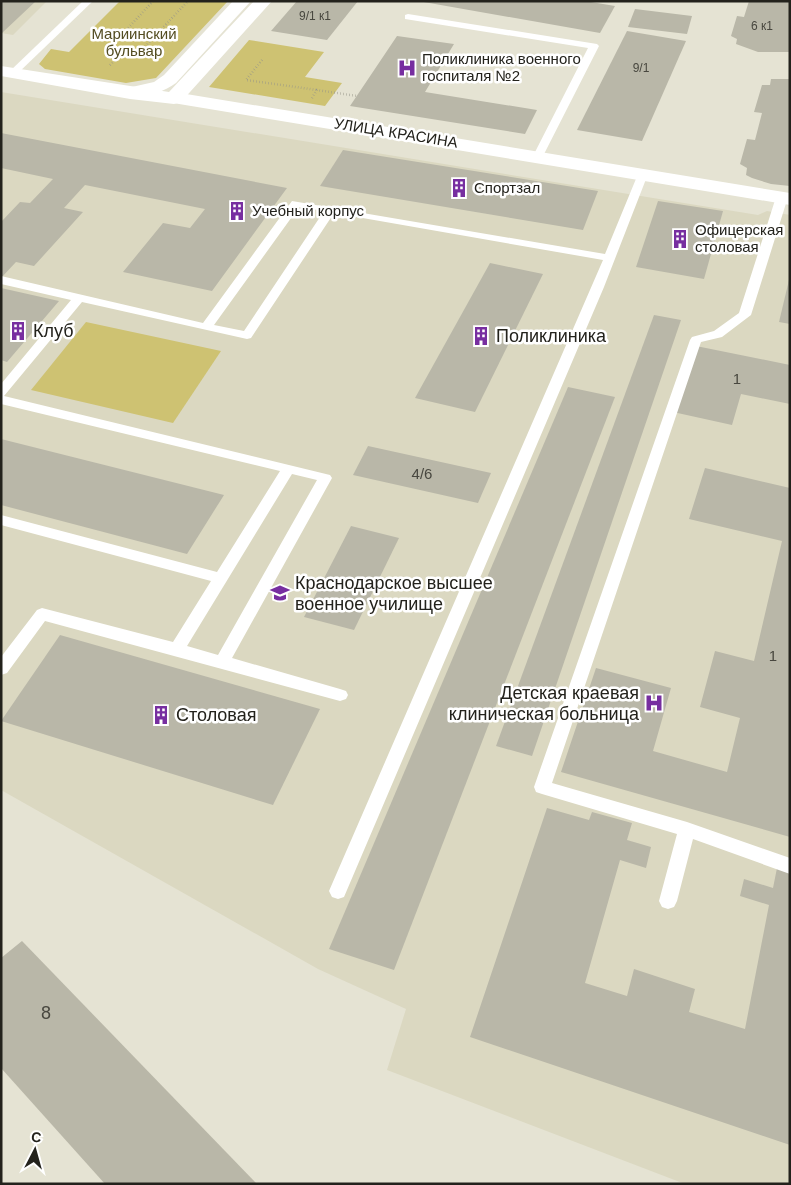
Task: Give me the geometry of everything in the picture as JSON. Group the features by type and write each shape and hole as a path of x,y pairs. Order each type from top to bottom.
{"street":[{"path":"130,93 160,86 170,79 243,1"},
{"path":"174,98 264,1"},
{"name":"УЛИЦА КРАСИНА","path":"7,72 130,93 174,98 538,156 786,198"}],"lane":[{"path":"7,72 89,1"},
{"path":"408,17 594,46 538,156"},
{"path":"338,891 610,258 643,174"},
{"path":"786,198 744,315 718,334 696,340 542,787 687,829 790,866"},
{"path":"206,327 296,203 610,258"},
{"path":"1,280 247,336 331,209"},
{"path":"1,393 78,298"},
{"path":"1,400 325,478 222,662"},
{"path":"176,649 289,468"},
{"path":"1,520 220,578"},
{"path":"1,669 42,614 340,695"},
{"path":"668,902 687,829"}],"path":[{"path":"153,1 108,48 107,51 110,54 118,57 128,57 140,52 188,1"},
{"path":"109,66 118,57"},
{"path":"262,60 246,80 357,96"},
{"path":"308,103 317,90"}],"shaded area":[{"path":"1,1 47,1 13,35 1,33"},
{"name":"Краснодарское высшее военное училище","path":"1,92 758,215 767,211 790,215 790,1184 685,1184 387,1070 406,1009 318,969 1,790"}],"green space":[{"name":"Мариинский бульвар","path":"120,1 228,1 156,78 126,83 45,69 39,64 51,49 69,52"},
{"path":"249,40 324,52 305,77 342,83 325,106 209,87"},
{"path":"86,322 221,351 173,423 31,390"}],"building":[{"path":"1,1 36,1 2,33"},
{"path":"297,1 358,1 327,40 271,31"},
{"path":"418,1 585,1 615,6 600,33"},
{"path":"749,1 790,1 790,52 758,52 736,44 737,39 731,36 737,16 744,17"},
{"path":"635,9 692,16 687,34 628,27"},
{"path":"627,31 686,41 642,141 577,130"},
{"name":"Поликлиника военного госпиталя №2","path":"397,36 454,44 425,92 537,110 525,134 350,106"},
{"path":"771,79 790,79 790,186 771,184 752,178 746,175 747,168 740,164 747,139 755,140 762,113 754,112 762,85 770,85"},
{"name":"Учебный корпус","path":"1,133 287,188 212,291 123,272 163,223 190,228 205,209 85,185 64,208 83,212 34,266 16,262 1,278 1,222 20,202 30,203 53,179 1,168"},
{"name":"Спортзал","path":"343,150 598,191 583,230 320,186"},
{"name":"Офицерская столовая","path":"658,201 723,211 704,279 636,267"},
{"name":"Поликлиника","path":"490,263 543,274 475,412 415,398"},
{"path":"790,280 790,324 779,322"},
{"name":"Клуб","path":"1,288 59,301 7,362 1,360"},
{"path":"654,315 681,320 532,756 496,746"},
{"path":"696,346 790,365 790,404 741,394 732,425 673,412"},
{"path":"568,387 615,397 394,970 329,949"},
{"path":"1,439 224,495 187,554 1,505"},
{"path":"368,446 491,473 478,503 353,475"},
{"path":"705,468 790,488 790,837 561,772 596,668 671,688 653,751 727,772 740,718 700,707 715,651 754,661 782,541 689,519"},
{"path":"351,526 399,538 354,630 304,617"},
{"name":"Столовая","path":"60,635 320,709 273,805 1,721"},
{"path":"547,808 589,820 592,812 632,823 627,840 651,847 646,868 620,860 585,983 627,996 634,969 695,989 689,1012 745,1029 769,905 740,896 744,879 773,888 777,868 790,872 790,1145 470,1037"},
{"path":"22,941 257,1184 105,1184 1,1068 1,958"}],"place":[{"name":"Поликлиника военного госпиталя №2","path":"407,68"},
{"name":"Спортзал","path":"459,188"},
{"name":"Учебный корпус","path":"237,211"},
{"name":"Офицерская столовая","path":"680,239"},
{"name":"Клуб","path":"18,331"},
{"name":"Поликлиника","path":"481,336"},
{"name":"Краснодарское высшее военное училище","path":"280,593"},
{"name":"Детская краевая клиническая больница","path":"654,703"},
{"name":"Столовая","path":"161,715"}]}
